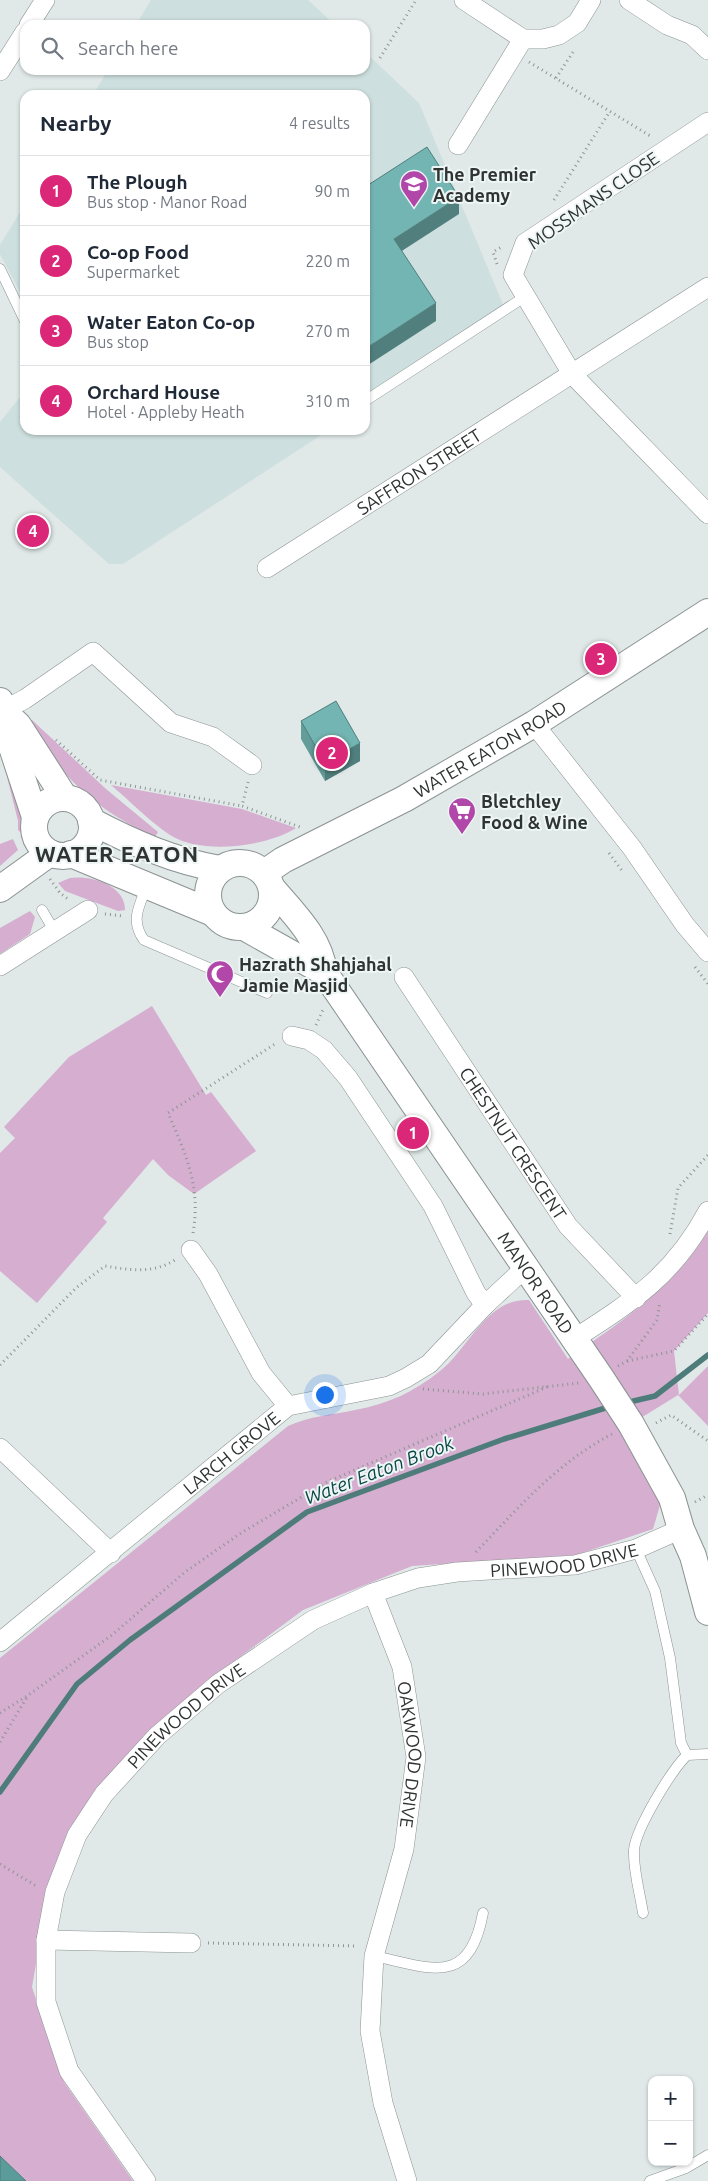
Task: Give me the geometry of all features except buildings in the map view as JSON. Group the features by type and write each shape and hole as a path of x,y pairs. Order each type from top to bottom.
{"street":[{"path":"32,20 45,0"},
{"path":"464,0 519,46"},
{"path":"458,145 519,46 559,35 577,23 591,0"},
{"path":"629,0 667,25 692,35 708,50"},
{"path":"0,71 20,40"},
{"name":"MOSSMANS CLOSE","path":"572,374 513,275 525,243 708,122"},
{"name":"SAFFRON STREET","path":"267,568 708,287"},
{"path":"572,374 708,514"},
{"name":"WATER EATON ROAD","path":"268,880 283,860 404,799 534,724 708,612"},
{"path":"3,708 25,699 92,652 171,722 213,737 252,765"},
{"path":"3,708 18,725 66,798 81,804 91,820 156,852 220,869"},
{"path":"3,708 6,730 35,818 34,833 43,848 147,886 213,913 231,926 244,927 258,922 266,915 272,899 268,880 255,866 245,863 234,863 220,869 211,882 208,891 208,900 213,913"},
{"path":"534,724 632,848 685,925 708,952"},
{"path":"35,818 49,802 66,798"},
{"path":"0,889 61,854 79,851 90,838 91,820"},
{"name":"MANOR ROAD","path":"268,880 310,935 318,949 328,979 634,1429 672,1498 681,1529 693,1556 708,1612"},
{"path":"0,966 88,910"},
{"name":"MANOR ROAD","path":"244,927 328,979"},
{"name":"CHESTNUT CRESCENT","path":"404,977 568,1226 636,1298"},
{"path":"300,1038 329,1054 348,1078 432,1206 476,1293 485,1305"},
{"path":"574,1339 636,1298 663,1275 692,1240 708,1211"},
{"path":"190,1250 208,1274 261,1373 288,1406"},
{"name":"LARCH GROVE","path":"0,1642 111,1553 288,1406 389,1386 406,1378 429,1364 485,1305 525,1268"},
{"path":"0,1448 111,1553"},
{"name":"PINEWOOD DRIVE","path":"146,2181 69,2071 46,2002 46,1940 55,1892 77,1835 104,1794 157,1736 218,1684 313,1620 373,1593 418,1578 457,1572 575,1565 636,1549 681,1529"},
{"name":"OAKWOOD DRIVE","path":"373,1593 402,1666 416,1757 404,1849 374,1956 370,2031 382,2103 407,2181"},
{"path":"46,1940 191,1943"}],"lane":[{"path":"0,269 20,311"},
{"path":"370,398 526,296"},
{"path":"147,886 135,915 137,928 144,940 266,993"},
{"path":"42,910 54,932"},
{"path":"636,1549 655,1591 670,1658 680,1742 687,1755"},
{"path":"642,1912 634,1850 639,1833 676,1766 687,1755 708,1754"},
{"path":"374,1956 430,1968 457,1964 470,1952 479,1938 483,1913"},
{"path":"650,2181 686,2168 708,2155"}],"path":[{"path":"380,58 416,0"},
{"path":"519,46 660,142"},
{"path":"52,736 100,780 242,806 305,828 313,845"},
{"path":"242,806 252,765"},
{"path":"0,1365 76,1288 105,1266 135,1271 157,1268 168,1264 190,1250 195,1219 193,1175 189,1160 168,1113 284,1038 300,1038 328,979"},
{"path":"670,1236 678,1188 708,1155"},
{"path":"406,1378 424,1390 483,1394 602,1380 627,1361 657,1320 663,1275"},
{"path":"627,1361 674,1351 708,1314"},
{"path":"0,1713 28,1696 112,1635 185,1572 241,1533 296,1500 327,1482 547,1387"},
{"path":"457,1572 544,1481 583,1449 670,1415 708,1442"},
{"path":"0,1742 28,1696"},
{"path":"0,1864 32,1885 55,1892"},
{"path":"191,1943 361,1946 374,1956"}],"shaded area":[{"path":"151,0 308,0 330,20 139,20"},
{"name":"The Premier Academy","path":"370,57 419,103 507,314 370,403 370,90 96,90 105,75 370,75"},
{"path":"20,212 20,292 0,254 0,245"},
{"path":"20,397 20,435 321,435 123,564 109,564 0,467 0,422"},
{"path":"32,720 106,789 158,832 155,837 98,804 68,777 29,724"},
{"path":"0,748 27,822 22,834 18,830 18,821"},
{"path":"111,785 242,809 296,828 283,835 251,844 216,847 199,845 170,835"},
{"path":"13,839 18,850 0,866 0,844"},
{"path":"78,877 97,880 113,888 123,901 125,910 118,911 65,891 58,883"},
{"path":"30,911 35,917 30,934 0,954 0,928"},
{"path":"152,1006 206,1095 211,1092 256,1151 194,1194 168,1175 153,1159 103,1218 107,1222 37,1303 0,1271 0,1153 15,1138 4,1127 69,1057"},
{"path":"708,1231 708,1313 674,1351 679,1395 708,1366 708,1426 678,1395 631,1424 660,1505 653,1529 576,1555 412,1566 303,1610 224,1669 149,1733 48,1895 32,1987 64,2082 133,2181 26,2181 0,2156 0,1658 288,1426 313,1418 390,1401 410,1391 450,1362 479,1326 490,1316 501,1307 514,1302 529,1300 568,1359 626,1317 663,1286 695,1251"}],"water":[{"path":"0,2156 26,2181 0,2181"}],"waterway":[{"name":"Water Eaton Brook","path":"625,1403 655,1396 708,1355"},
{"name":"Water Eaton Brook","path":"0,1792 77,1684 130,1640 307,1512 504,1439 612,1406"}],"place":[{"name":"The Premier Academy","path":"414,208"},
{"name":"Orchard House","path":"33,531"},
{"name":"Water Eaton Co-op","path":"601,659"},
{"name":"Co-op Food","path":"332,753"},
{"name":"Bletchley Food & Wine","path":"462,835"},
{"name":"Hazrath Shahjahal Jamie Masjid","path":"220,998"},
{"name":"The Plough","path":"413,1133"}],"district":[{"name":"WATER EATON","path":"117,853"}]}
